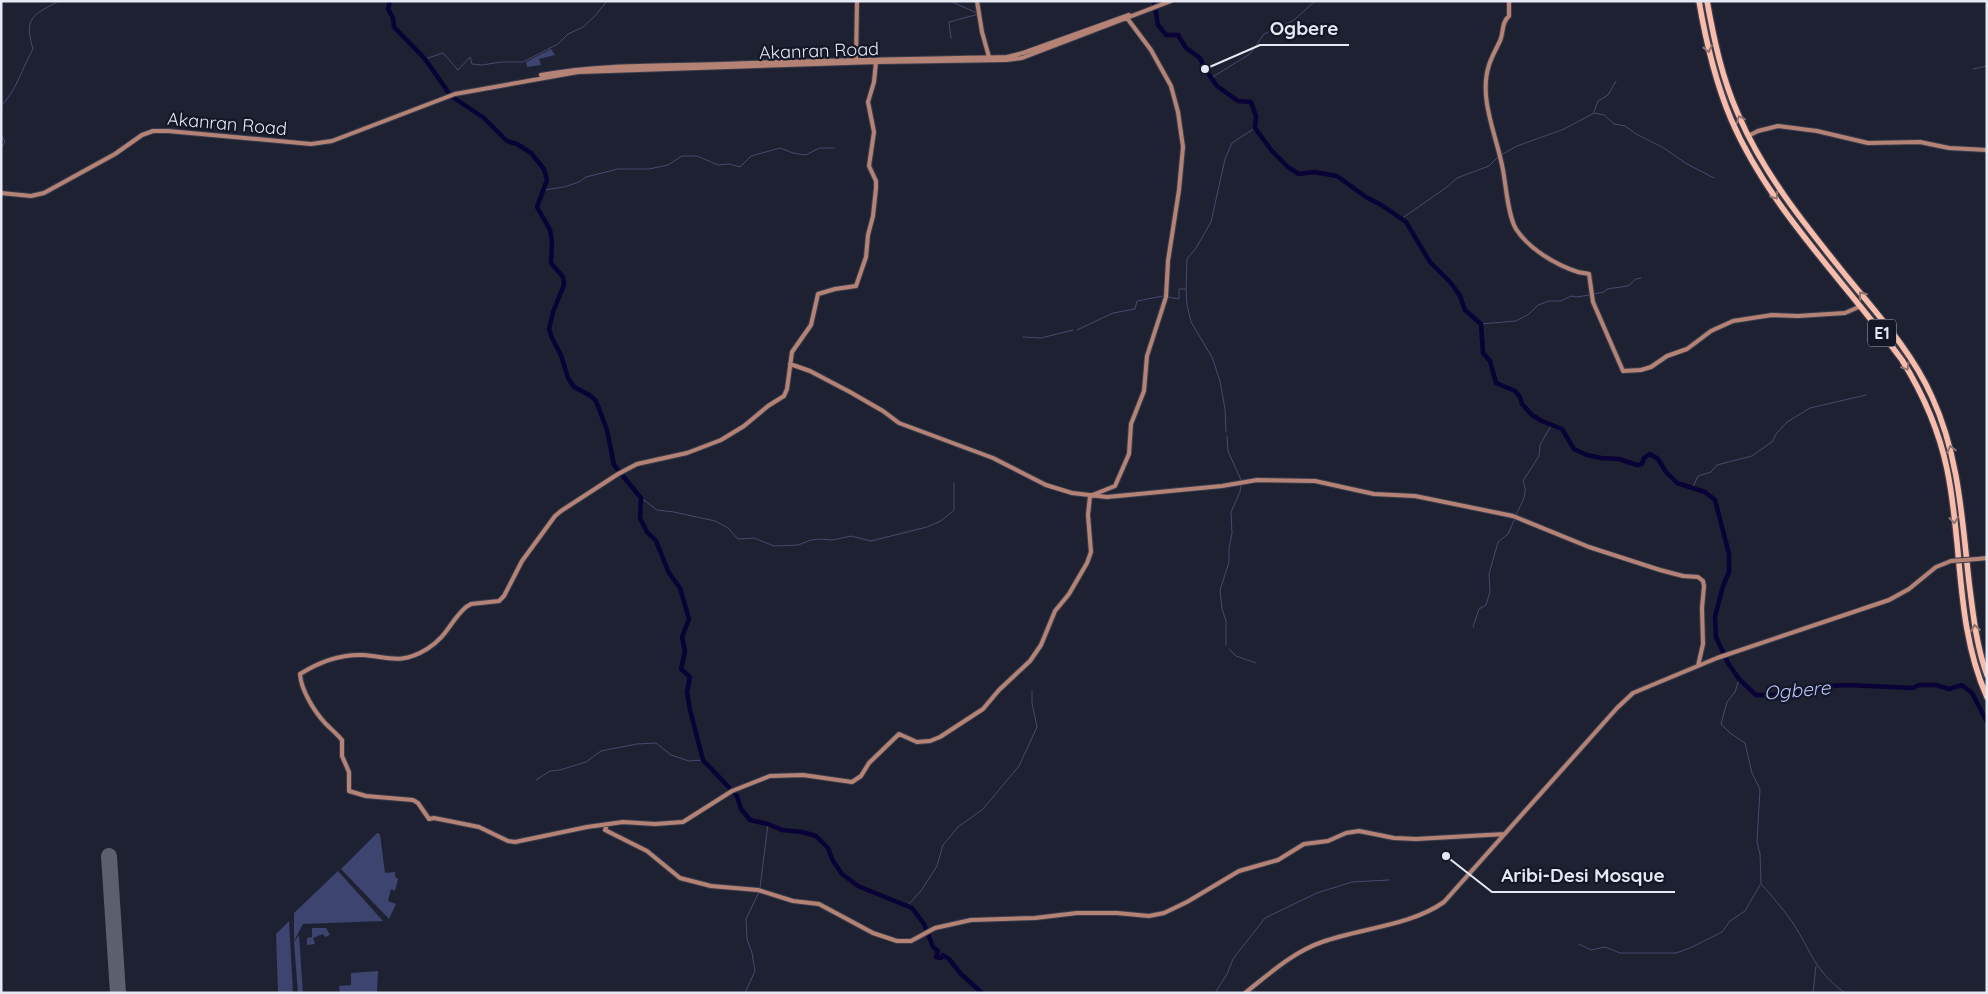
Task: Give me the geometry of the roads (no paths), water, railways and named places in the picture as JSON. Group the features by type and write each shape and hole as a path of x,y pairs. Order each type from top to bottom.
{"highway":[{"name":"E1","path":"1699,1 1708,52 1731,119 1747,151 1779,203 1861,306 1910,374 1923,398 1941,444 1952,499 1970,645 1976,669 1987,697"},
{"name":"E1","path":"1707,1 1725,81 1748,136 1781,191 1895,337 1917,369 1932,398 1948,439 1956,471 1973,612 1979,648 1987,675"}],"street":[{"path":"856,60 857,1"},
{"path":"977,1 982,32 989,57"},
{"name":"Akanran Road","path":"459,93 578,72 1022,58 1127,18 1163,1"},
{"name":"Akanran Road","path":"1,192 31,196 44,193 115,154 142,135 152,131 314,144 332,141 459,93 488,85 577,69 856,60 978,59 1023,54 1171,1"},
{"path":"1509,1 1508,16 1504,20 1500,40 1488,67 1487,82 1488,112 1501,159 1511,218 1516,229 1528,243 1552,260 1576,271 1589,274 1593,302 1623,371 1641,370 1651,366 1667,356 1687,349 1711,331 1733,321 1772,315 1798,316 1845,313 1861,306"},
{"path":"1090,496 1115,486 1129,454 1131,424 1144,391 1147,356 1166,297 1168,261 1181,169 1182,135 1171,86 1151,50 1127,18"},
{"path":"876,62 874,82 868,102 874,132 869,166 876,181 876,188 873,216 861,277 856,286 818,294 811,325 792,352 788,389 784,396 730,435 700,448 646,461 620,473 555,516 522,561 504,596 499,600 471,604 466,607 440,640 425,650 397,660 363,655 337,658 323,662 300,674 303,685 314,707 342,740 342,756 349,772 348,791 366,796 413,800 418,803 429,819 434,818 479,827 508,841 515,842 623,822 655,824 683,822 731,791 770,776 788,774 816,776 852,782 861,776 869,763 899,734 912,741 930,741 959,726 983,709 1037,652 1055,612 1069,594 1088,563 1091,552 1088,515 1090,496"},
{"path":"1748,136 1758,131 1778,126 1817,131 1868,142 1920,142 1952,148 1987,150"},
{"path":"790,364 810,371 850,392 899,423 993,458 1046,485 1072,493 1090,496 1131,495 1257,480 1315,481 1374,494 1416,496 1513,516 1590,548 1660,570 1701,578 1704,586 1702,608 1704,636 1698,666"},
{"path":"1245,993 1283,964 1317,944 1421,915 1437,907 1454,893 1628,696 1640,689 1727,654 1889,600 1907,591 1936,567 1951,562 1987,558"},
{"path":"607,825 605,830 647,851 680,878 711,886 738,890 759,890 793,901 819,904 859,926 891,940 911,941 928,931 956,922 971,920 1043,918 1077,913 1117,913 1149,916 1164,913 1187,902 1239,871 1278,860 1308,843 1328,840 1350,832 1358,831 1394,838 1416,839 1505,834"}],"waterway":[{"path":"1,106 15,86 33,49 29,30 30,23 37,14 59,1"},
{"path":"390,1 388,9 393,18 394,27 425,59 451,96 484,118 507,141 517,144 531,153 544,169 547,180 537,207 550,230 552,241 551,263 563,277 564,285 553,312 549,329 561,355 568,378 574,387 591,396 596,401 607,430 614,465 641,498 640,518 647,532 656,541 669,573 680,588 689,619 682,637 685,651 681,669 690,677 687,692 703,760 737,796 741,809 750,820 768,824 782,830 802,832 816,836 828,848 833,861 842,874 858,886 912,908 924,924 933,947 938,951 936,957 941,958 943,955 949,959 961,974 982,993"},
{"path":"425,59 443,53 458,70 470,57 472,64 482,65 501,62 523,62 558,44 568,34 583,27 607,1"},
{"path":"950,1 979,14 949,22 951,38"},
{"name":"Ogbere","path":"1154,1 1158,25 1166,35 1178,35 1186,48 1200,58 1217,86 1238,101 1251,102 1256,116 1255,128 1272,151 1288,167 1299,174 1314,172 1337,176 1406,222 1430,262 1451,283 1460,296 1465,310 1481,324 1483,353 1490,361 1496,383 1515,391 1520,397 1522,404 1532,415 1562,429 1574,449 1587,455 1619,459 1637,465 1642,464 1644,458 1650,454 1658,459 1666,472 1677,483 1705,492 1715,500 1729,554 1729,572 1723,586 1715,617 1716,637 1728,663 1739,679 1756,695 1773,695 1786,691 1813,691 1827,686 1913,688 1919,685 1936,685 1949,689 1962,685 1972,693 1987,722"},
{"path":"1211,78 1250,54 1264,34 1294,20 1315,1"},
{"path":"1973,69 1987,66"},
{"path":"1594,112 1598,101 1608,95 1616,81"},
{"path":"1501,155 1517,146 1564,129 1594,113 1604,115 1614,124 1625,126 1687,164 1714,178"},
{"path":"1226,432 1225,409 1220,381 1212,357 1191,322 1187,305 1187,259 1196,248 1211,222 1225,159 1232,143 1255,128"},
{"path":"1,134 5,142 1,148"},
{"path":"544,190 564,187 579,182 586,177 618,169 649,169 668,165 682,156 697,156 718,165 729,164 740,167 751,156 780,148 806,155 819,148 835,148"},
{"path":"1401,219 1457,178 1489,166 1498,157"},
{"path":"1594,294 1604,292 1607,289 1628,286 1636,279 1641,278"},
{"path":"1168,297 1179,299 1179,289 1186,289"},
{"path":"1481,324 1516,321 1529,314 1538,305 1549,301 1561,301 1571,296 1590,295"},
{"path":"1077,330 1113,313 1135,309 1137,301 1163,296"},
{"path":"1023,337 1041,338 1073,330"},
{"path":"1693,487 1698,476 1711,472 1717,465 1752,456 1773,441 1776,434 1787,422 1810,408 1866,395"},
{"path":"1516,515 1525,494 1523,481 1539,456 1540,445 1551,426"},
{"path":"1227,436 1228,451 1241,480"},
{"path":"641,498 657,510 715,521 728,528 738,539 754,538 774,546 798,545 811,540 832,540 851,536 871,541 927,527 941,521 954,510 954,483"},
{"path":"1226,645 1226,621 1222,609 1220,590 1229,562 1232,533 1231,512 1240,492 1241,484"},
{"path":"1473,627 1479,609 1486,605 1490,592 1489,574 1498,542 1508,534 1515,518"},
{"path":"1229,649 1236,656 1256,663"},
{"path":"1739,679 1735,692 1727,702 1721,724 1745,743 1752,773 1760,789 1757,842 1760,854 1761,884 1793,923 1820,969 1845,993"},
{"path":"907,906 921,891 937,866 943,845 958,827 983,809 1019,766 1037,727 1032,703 1032,691"},
{"path":"536,780 550,771 586,762 601,751 637,744 656,743 671,755 689,761 703,760"},
{"path":"760,888 768,824"},
{"path":"1215,993 1227,974 1233,959 1265,918 1317,893 1352,882 1389,880"},
{"path":"1579,944 1591,950 1605,947 1620,953 1676,953 1722,932 1730,921 1745,911 1760,885"},
{"path":"745,993 755,971 747,939 746,919 759,892"},
{"path":"1813,993 1816,966"}],"place":[{"name":"Ogbere","path":"1205,69"},
{"name":"Aribi-Desi Mosque","path":"1446,856"}]}
